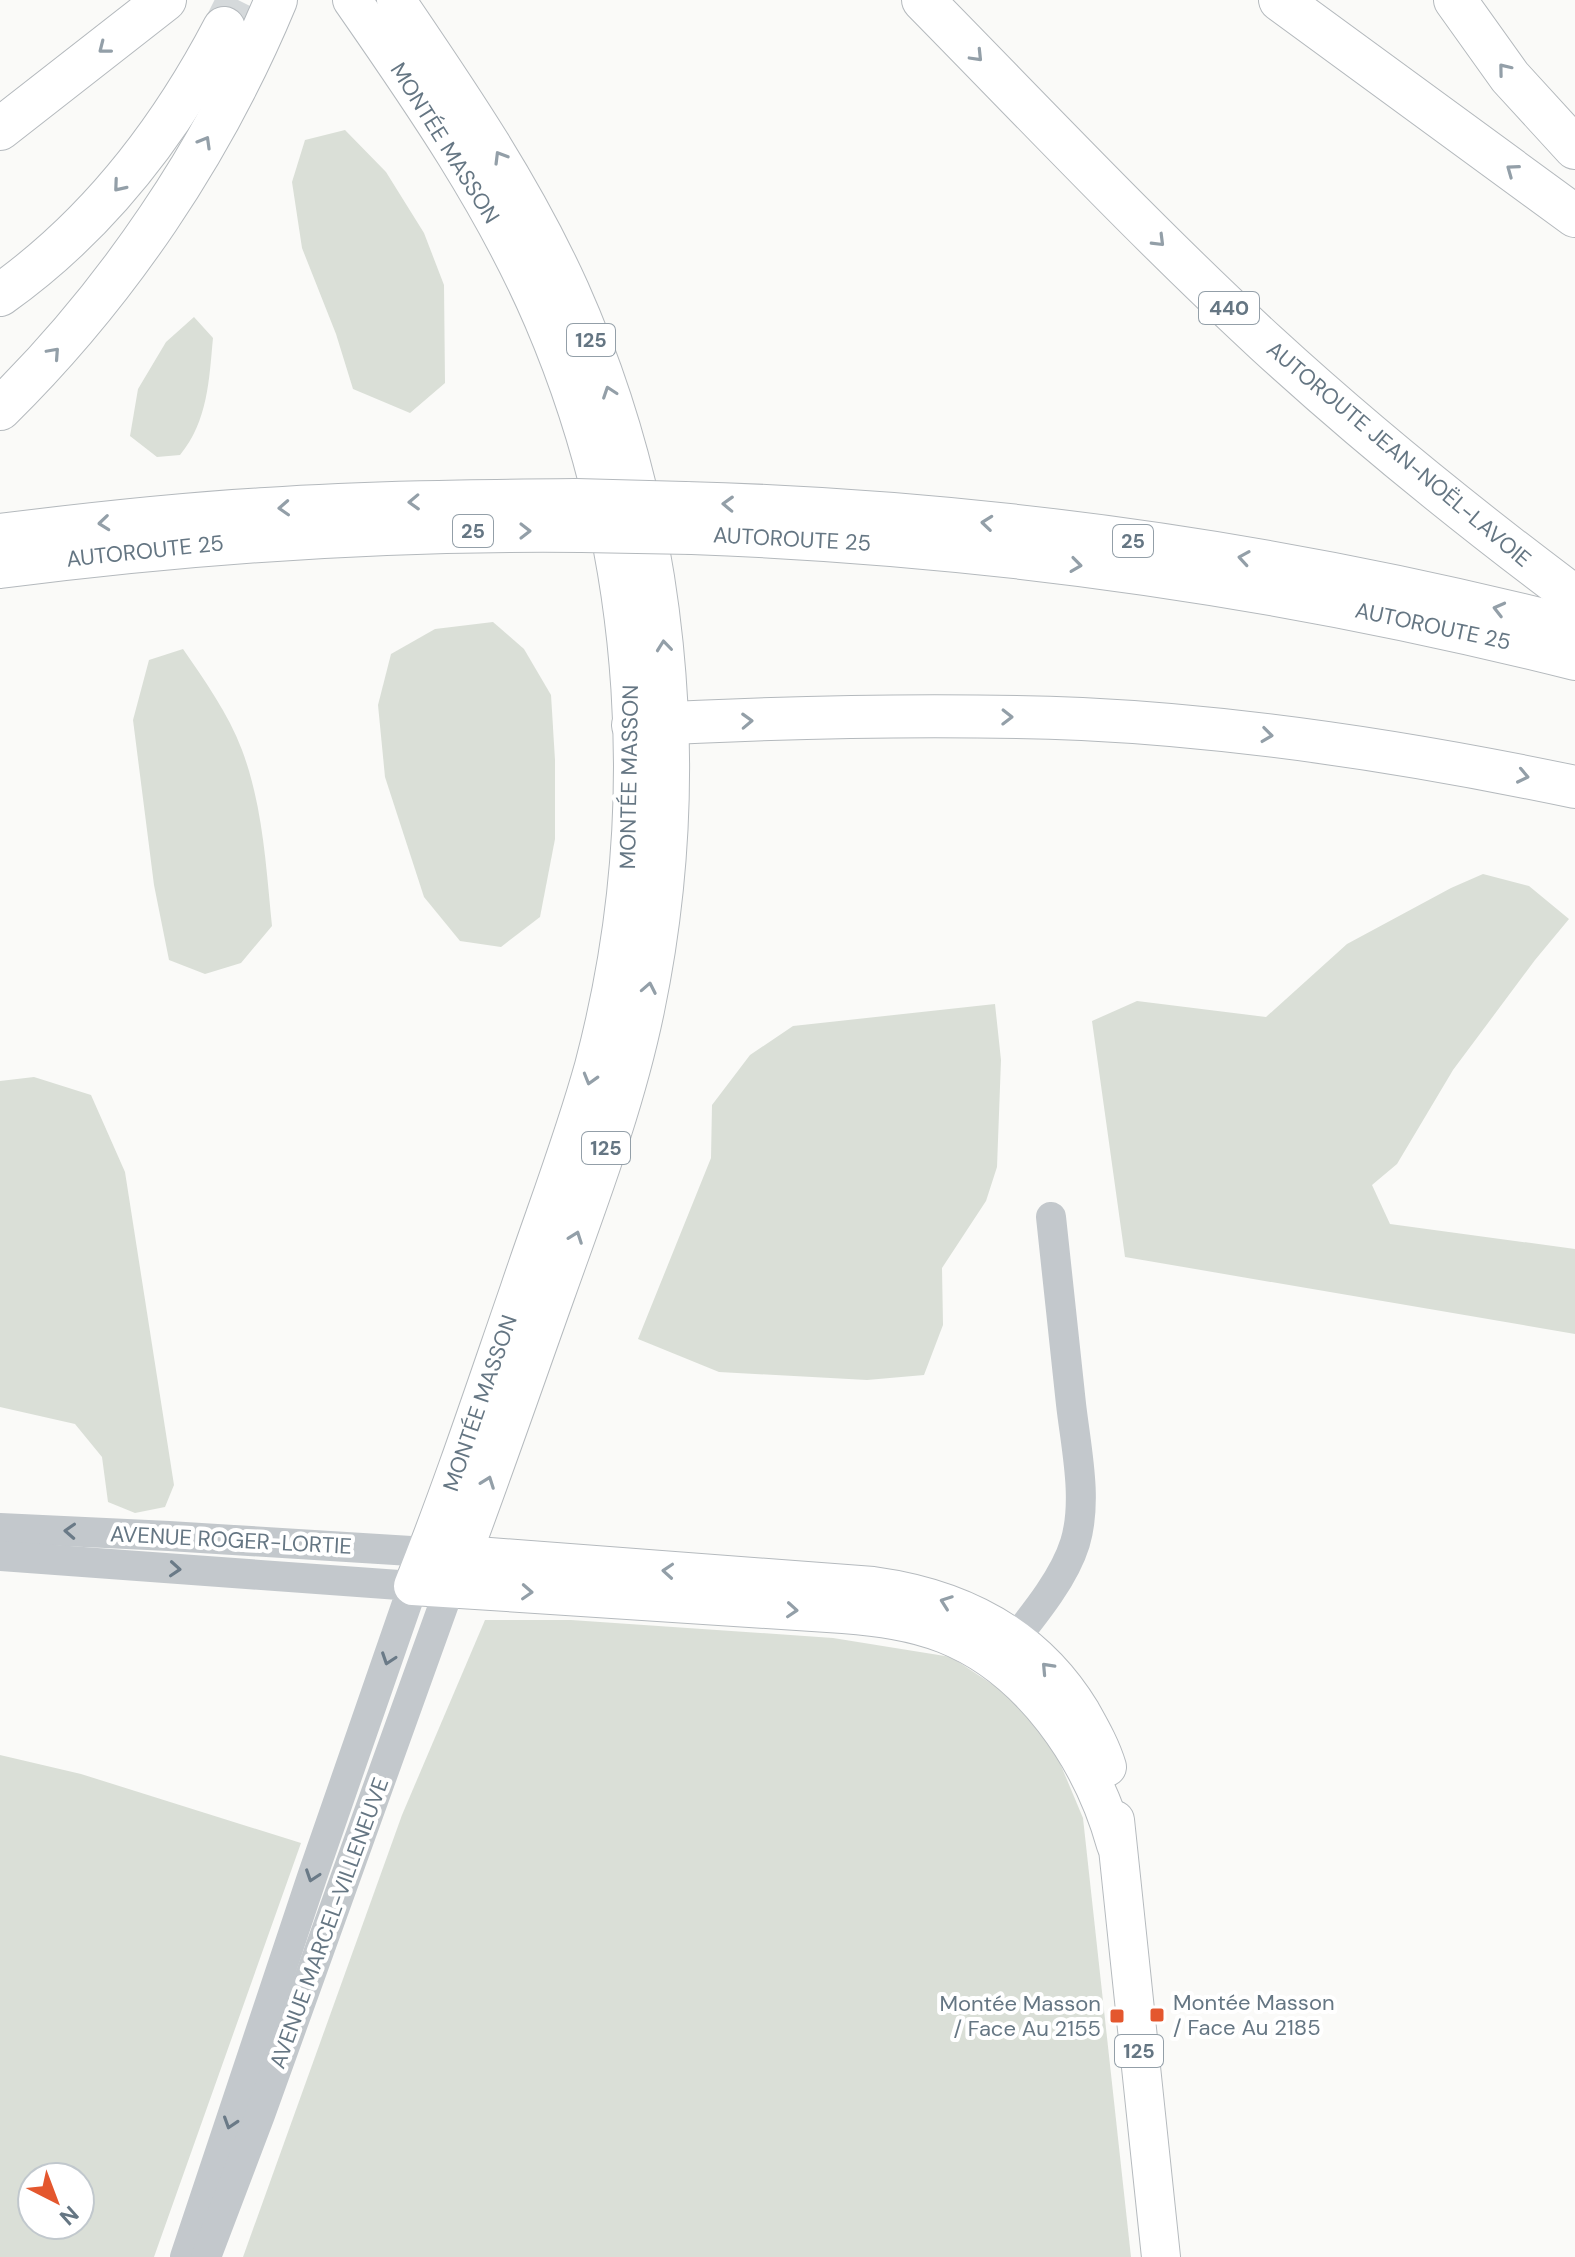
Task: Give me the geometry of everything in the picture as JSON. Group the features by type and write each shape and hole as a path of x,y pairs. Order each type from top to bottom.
{"highway":[{"path":"0,129 165,0"},
{"path":"0,409 67,338 151,228 220,117 276,0"},
{"name":"AUTOROUTE JEAN-NOËL-LAVOIE","path":"923,0 1135,217 1266,343 1426,481 1568,592"},
{"path":"1280,0 1575,216"},
{"path":"1455,0 1510,77 1575,148"},
{"path":"0,295 47,259 128,176 184,100 224,28"},
{"name":"AUTOROUTE 25","path":"0,535 183,531 362,519 456,531 579,515 688,518 882,513 1116,538 1362,579 1575,628"},
{"name":"AUTOROUTE 25","path":"688,518 807,539 945,550 1234,587 1406,619 1575,659"},
{"name":"AUTOROUTE 25","path":"0,567 183,531"},
{"path":"651,724 952,716 1097,720 1259,734 1356,747 1468,765 1575,787"}],"main road":[{"name":"MONTÉE MASSON","path":"352,0 480,195 527,284 566,377 598,481 625,630 651,724"},
{"name":"MONTÉE MASSON","path":"396,0 509,172 555,258 593,347 619,423 636,483 661,617 651,724 632,819 626,897 615,970 594,1065 536,1240 438,1570"},
{"name":"125","path":"438,1570 873,1586 939,1599 959,1607 998,1627 1005,1651 1033,1653 1075,1703 1099,1746 1108,1772 1161,2257"}],"street":[{"path":"1005,1651 1066,1564 1074,1547 1079,1519 1078,1470 1051,1217"},
{"name":"AVENUE ROGER-LORTIE","path":"0,1528 169,1536 438,1570"},
{"name":"AVENUE ROGER-LORTIE","path":"0,1556 438,1570"},
{"name":"AVENUE MARCEL-VILLENEUVE","path":"185,2257 312,1877 438,1570"},
{"name":"AVENUE MARCEL-VILLENEUVE","path":"206,2257 270,2088 438,1570"}],"shaded area":[{"path":"345,130 386,172 424,233 444,285 445,383 410,413 353,389 336,334 302,248 292,182 305,140"},
{"path":"194,317 213,338 202,414 180,455 157,457 130,436 138,389 166,342"},
{"path":"493,622 524,649 551,695 555,760 555,839 540,917 501,947 460,941 424,897 385,777 378,705 391,654 435,629"},
{"path":"183,649 230,723 249,771 263,837 272,926 241,963 205,974 169,960 154,885 133,720 149,660"},
{"path":"1483,874 1529,886 1569,919 1453,1070 1397,1164 1372,1185 1390,1224 1575,1249 1575,1334 1125,1257 1092,1021 1137,1001 1266,1017 1347,944"},
{"path":"995,1004 1001,1060 997,1167 986,1201 942,1268 943,1325 924,1375 867,1380 719,1372 638,1339 711,1158 712,1105 750,1055 793,1026"},
{"path":"34,1077 91,1095 125,1172 174,1485 165,1507 135,1513 108,1502 102,1457 75,1424 0,1407 0,1081"},
{"path":"485,1620 571,1620 833,1638 951,1657 1010,1696 1036,1722 1057,1756 1083,1818 1131,2257 243,2257 402,1815"},
{"path":"0,1755 81,1774 301,1843 154,2257 0,2257"}],"tunnel":[{"path":"224,28 238,0"}],"place":[{"name":"Montée Masson / Face Au 2185","path":"1157,2015"},
{"name":"Montée Masson / Face Au 2155","path":"1117,2016"}]}
